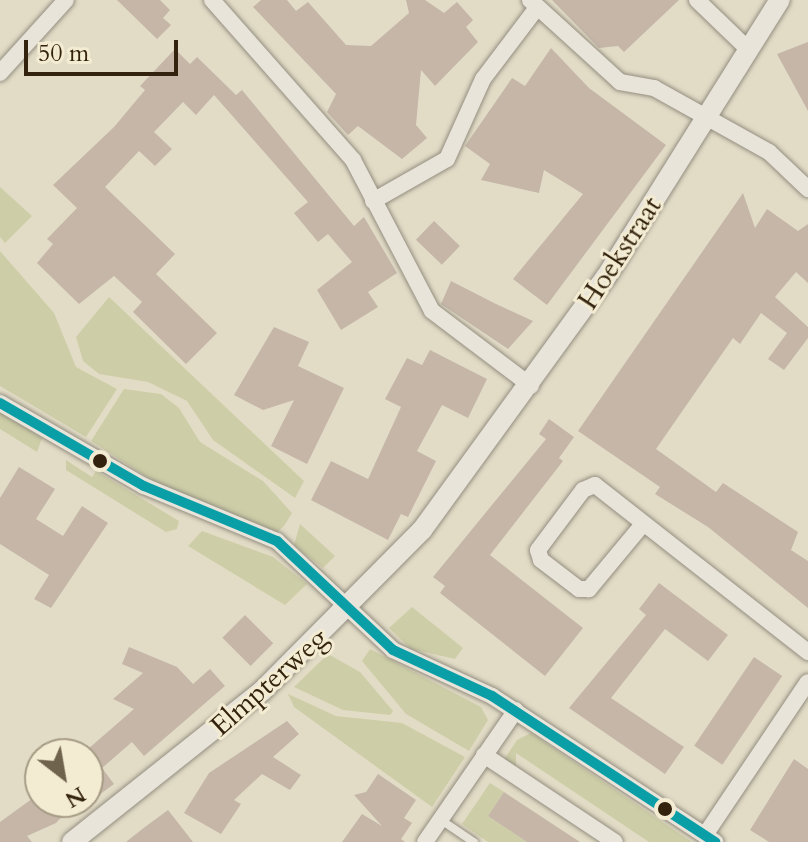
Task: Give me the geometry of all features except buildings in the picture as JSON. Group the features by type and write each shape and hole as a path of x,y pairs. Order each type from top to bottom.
{"street":[{"path":"0,73 66,0"},
{"path":"212,0 353,160 441,321 531,386"},
{"path":"697,0 749,50"},
{"name":"Hoekstraat","path":"531,386 780,0"},
{"path":"373,201 447,159 483,79 533,4 620,82 654,88 769,152 808,189"},
{"name":"Elmpterweg","path":"72,842 216,732 348,610 446,502 531,386"},
{"path":"0,403 144,486 277,541 348,610 413,662 468,682 516,710 710,838 808,682"},
{"path":"643,524 589,589 579,589 541,560 538,550 583,490 595,485 808,652"},
{"path":"425,842 516,710"},
{"path":"484,755 615,842"}],"lane":[{"path":"441,820 474,842"}],"green space":[{"path":"0,187 32,216 5,243 0,237"},
{"path":"0,251 54,313 76,367 117,389 86,437 0,386"},
{"path":"109,297 304,481 295,498 213,440 187,401 148,382 99,374 83,361 76,337"},
{"path":"124,389 161,394 179,408 200,442 263,481 292,513 284,526 276,533 171,492 91,441"},
{"path":"0,412 42,438 37,452 0,429"},
{"path":"66,460 92,477 96,471 179,521 177,529 166,532 66,470"},
{"path":"300,524 335,556 323,568 294,545"},
{"path":"202,531 273,557 307,584 285,605 188,546"},
{"path":"412,607 463,648 455,659 411,649 389,628"},
{"path":"370,649 481,707 488,720 469,751 406,714 362,661"},
{"path":"328,654 360,672 393,711 390,715 343,710 294,687"},
{"path":"288,694 336,716 402,723 465,757 432,807 294,707"},
{"path":"531,733 692,842 649,842 516,753 516,770 503,761 517,740"},
{"path":"490,783 504,792 488,816 527,842 488,842 462,824"}],"transit line":[{"path":"0,403 144,486 277,541 393,650 492,696 715,842"}]}
